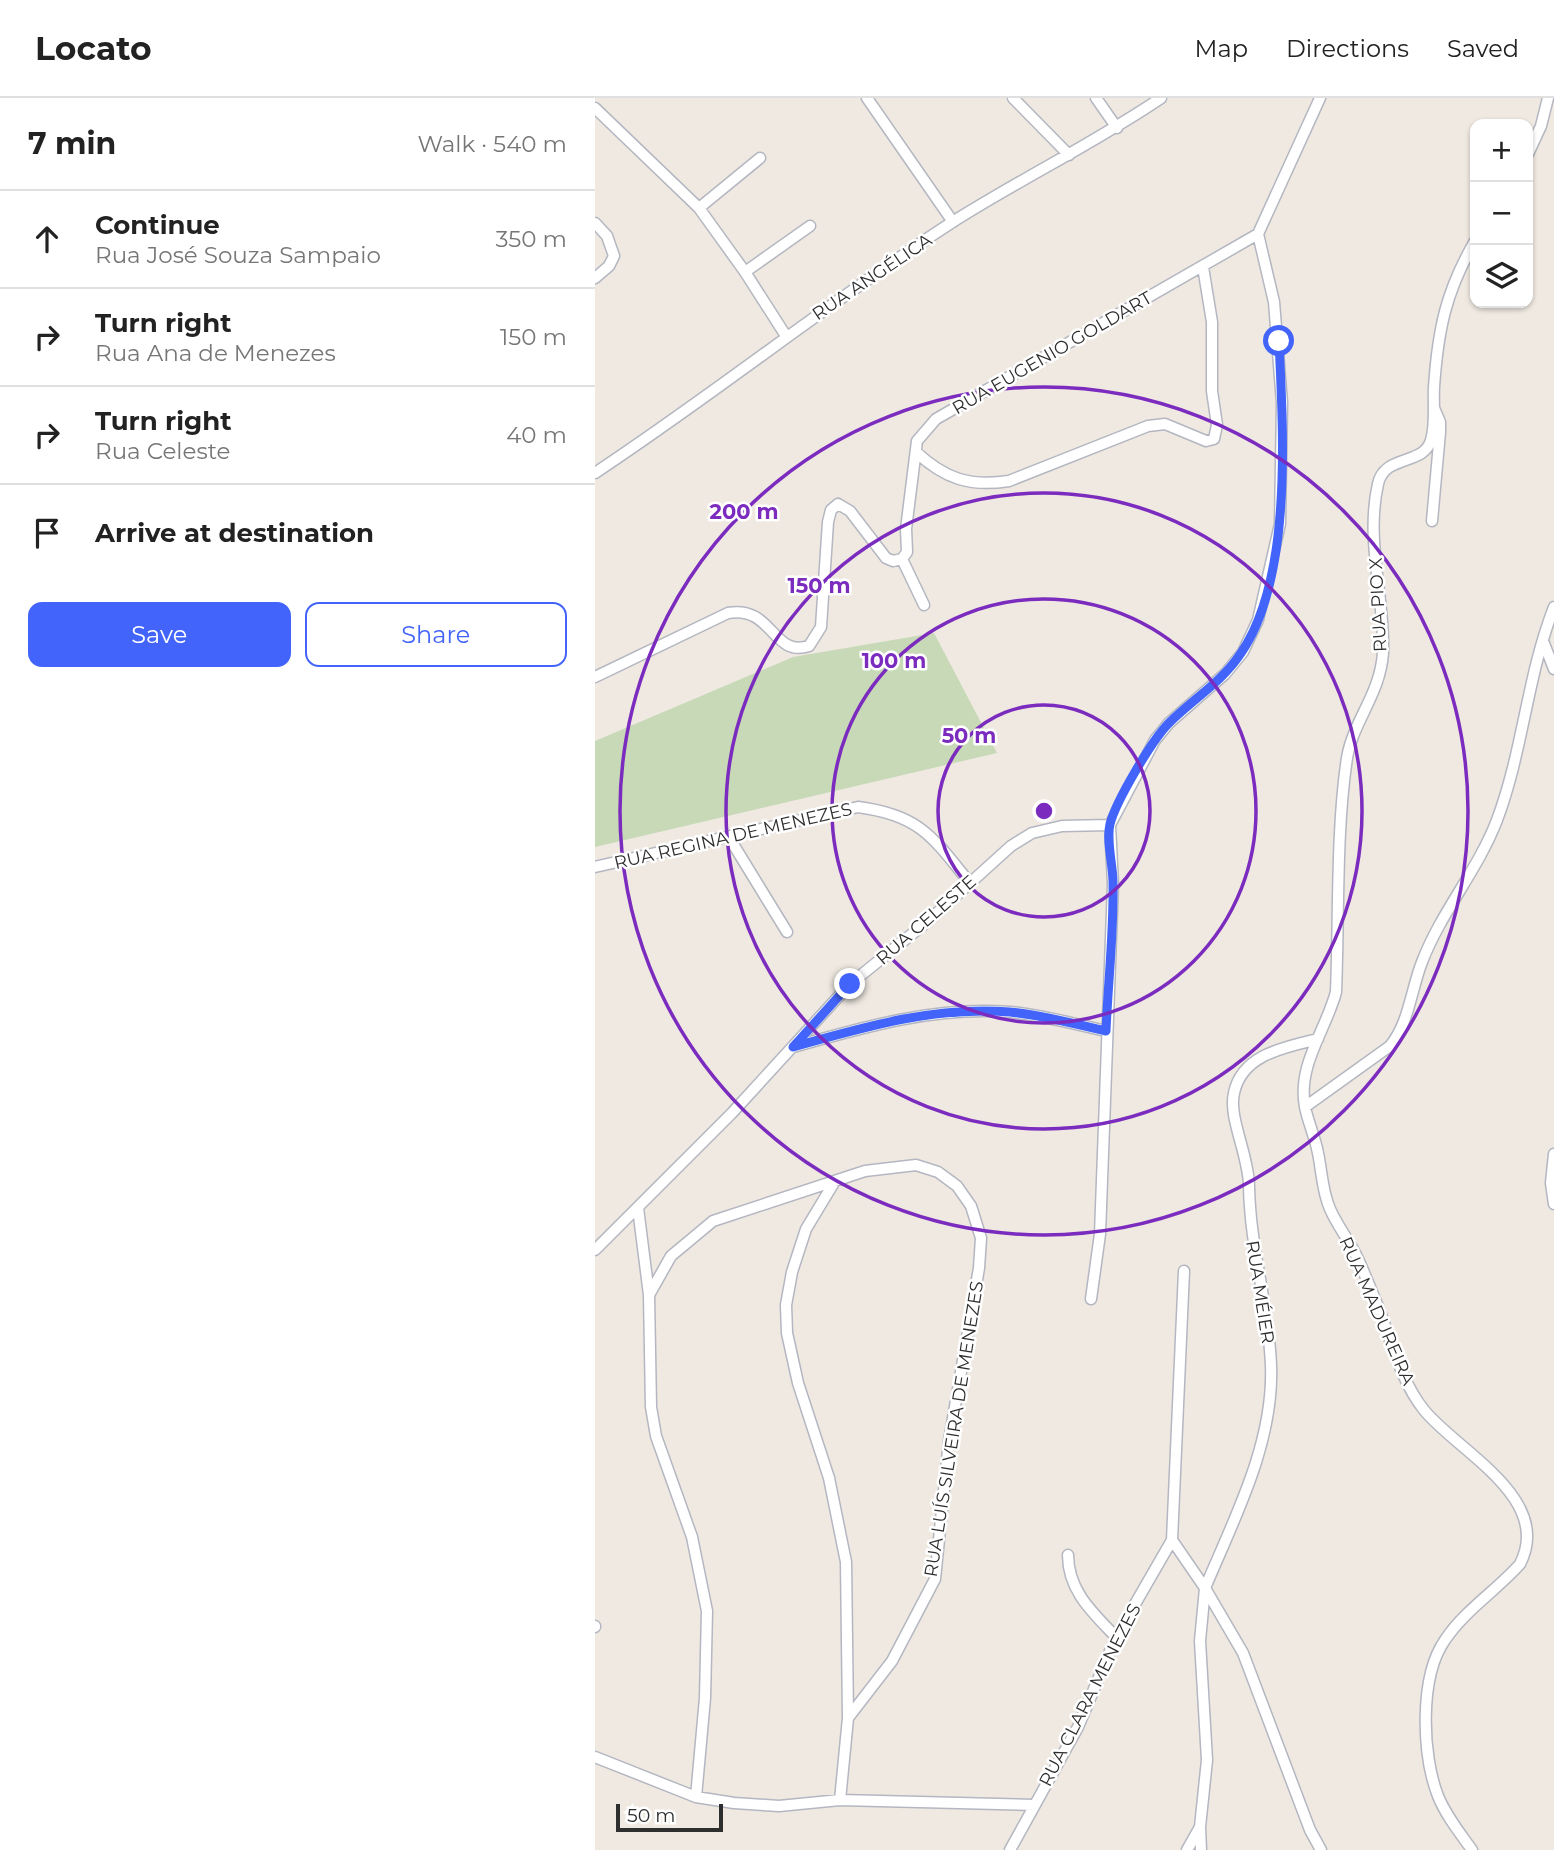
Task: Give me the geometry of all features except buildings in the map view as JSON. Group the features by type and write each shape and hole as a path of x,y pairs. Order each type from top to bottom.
{"street":[{"path":"867,98 953,222"},
{"path":"1013,98 1069,155"},
{"path":"1096,98 1117,128"},
{"name":"RUA ANGÉLICA","path":"595,473 671,422 786,336 953,222 1117,128 1161,98"},
{"path":"1091,1298 1100,1234 1113,884 1110,825 1155,740 1169,723 1226,674 1243,652 1258,620 1271,576 1280,524 1280,365 1275,302 1258,234 1320,98"},
{"path":"1533,143 1541,126 1548,98"},
{"path":"595,108 699,208 786,336"},
{"path":"699,208 760,158"},
{"path":"595,223 607,236 614,256 609,266 595,278"},
{"path":"745,272 810,226"},
{"name":"RUA EUGENIO GOLDART","path":"902,559 907,552 906,529 917,440 936,419 1258,234"},
{"name":"RUA PIO X","path":"1318,1039 1330,1014 1336,992 1347,755 1379,680 1383,654 1374,567 1377,485 1384,470 1390,465 1419,455 1431,440 1440,327 1446,299 1456,274 1473,245"},
{"path":"916,452 944,473 972,484 987,485 1009,481 1148,426 1165,424 1206,441 1214,439 1217,425 1212,391 1212,321 1203,267"},
{"path":"1432,521 1440,432 1440,422 1433,406"},
{"path":"595,677 728,613 740,611 760,618 787,646 799,649 809,646 821,626 828,522 831,510 838,504 850,512 886,558 893,561 902,559 924,605"},
{"path":"1305,1107 1390,1046 1399,1036 1423,960 1476,867 1497,821 1514,772 1543,641 1554,607"},
{"path":"1543,641 1554,669"},
{"name":"RUA REGINA DE MENEZES","path":"595,867 730,839 858,807 890,811 914,823 935,840 969,882"},
{"name":"RUA CELESTE","path":"595,1250 793,1047 850,984 927,922 1011,846 1032,833 1062,826 1110,825"},
{"path":"730,839 787,932"},
{"path":"793,1047 882,1022 974,1011 1012,1012 1106,1031"},
{"name":"RUA MADUREIRA","path":"1318,1039 1306,1063 1305,1107 1329,1209 1357,1256 1413,1392 1439,1427 1480,1460 1507,1489 1517,1503 1525,1530 1525,1554 1520,1564 1445,1640 1433,1663 1427,1694 1427,1749 1433,1778 1443,1806 1472,1850"},
{"name":"RUA MÉIER","path":"1199,1827 1207,1760 1200,1641 1205,1588 1255,1465 1267,1413 1271,1367 1248,1211 1248,1165 1233,1113 1233,1094 1250,1066 1270,1051 1318,1039"},
{"path":"1554,1154 1551,1183 1554,1204"},
{"name":"RUA LUÍS SILVEIRA DE MENEZES","path":"649,1295 671,1256 713,1221 865,1171 916,1165 938,1172 957,1186 971,1206 981,1238 979,1268 950,1441 935,1578 892,1661 848,1717"},
{"path":"835,1181 806,1229 792,1272 786,1305 787,1333 798,1383 829,1478 846,1562 848,1717 840,1800"},
{"path":"638,1208 649,1295 651,1407 656,1436 692,1537 707,1611 705,1698 696,1797"},
{"path":"1184,1271 1172,1540 1205,1588 1243,1653 1310,1830 1321,1850"},
{"name":"RUA CLARA MENEZES","path":"1010,1850 1078,1727 1117,1637 1172,1540"},
{"path":"1067,1555 1071,1581 1079,1595 1117,1637"},
{"path":"595,1757 696,1797 779,1806 840,1800 1034,1805"},
{"path":"1187,1850 1199,1827"},
{"path":"1199,1827 1201,1850"}],"green space":[{"path":"934,633 997,753 595,847 595,741 793,657"}],"route":[{"path":"850,984 793,1047 882,1022 930,1014 974,1011 1012,1012 1106,1031 1113,884 1110,825 1155,740 1169,723 1226,674 1243,652 1258,620 1271,576 1280,524 1282,402 1279,341"}]}
